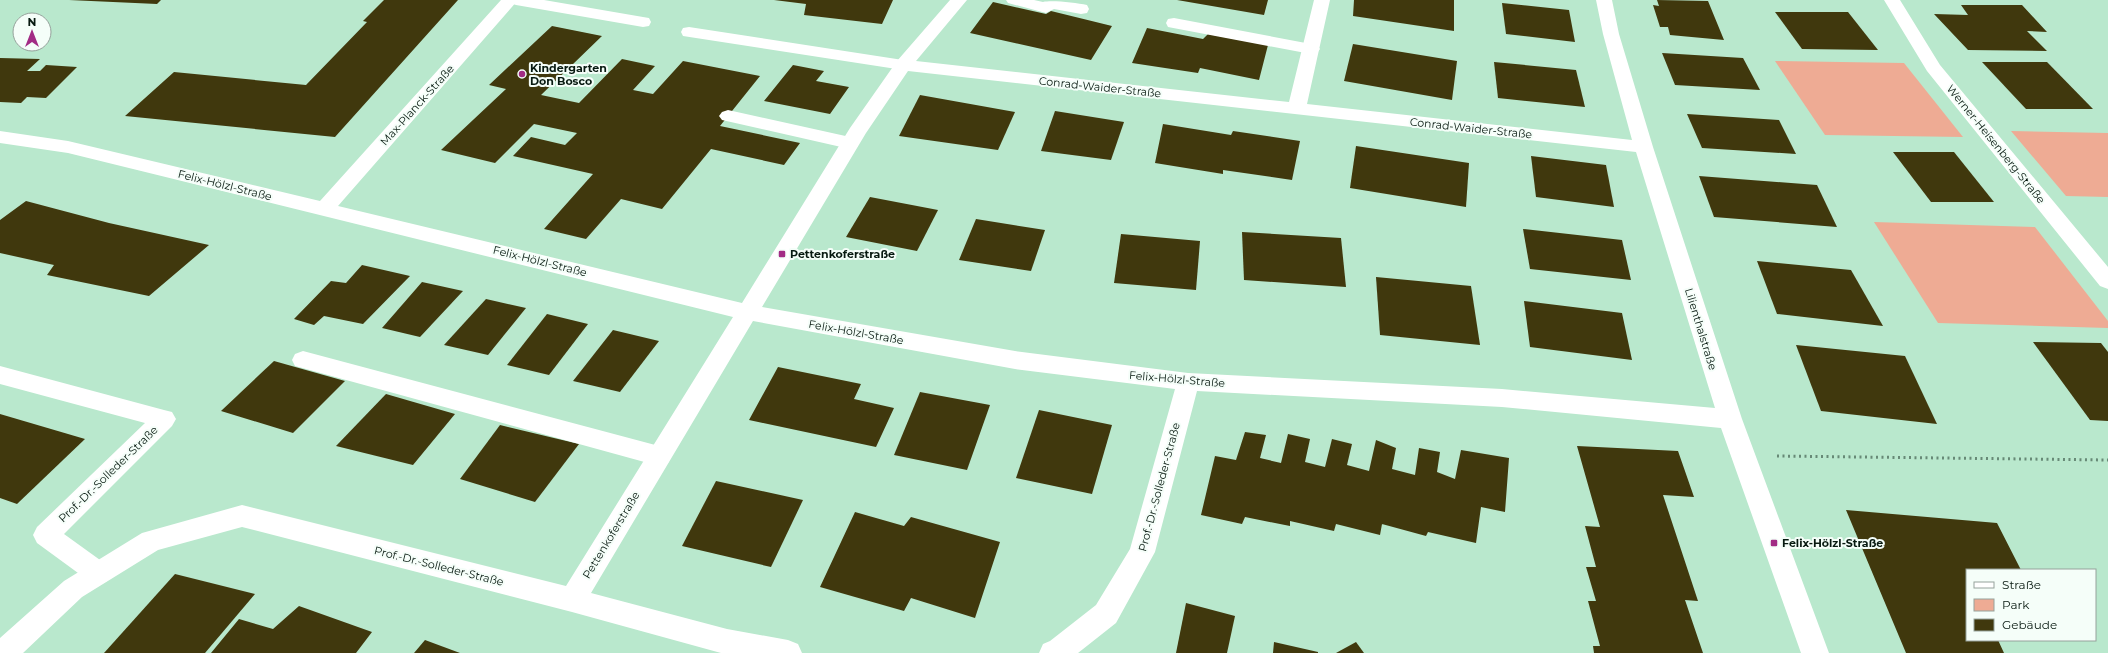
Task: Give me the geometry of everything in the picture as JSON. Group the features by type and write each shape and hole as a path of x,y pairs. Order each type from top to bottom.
{"street":[{"name":"Max-Planck-Straße","path":"324,208 510,0"},
{"path":"516,0 643,22"},
{"name":"Pettenkoferstraße","path":"572,600 850,143 903,65 959,0"},
{"path":"1014,0 1046,8 1051,4 1082,9"},
{"path":"1297,108 1322,0"},
{"name":"Lilienthalstraße","path":"1604,0 1611,34 1644,147 1730,419 1815,653"},
{"name":"Werner-Heisenberg-Straße","path":"1892,0 1933,67 2108,281"},
{"path":"1174,23 1311,49"},
{"name":"Conrad-Waider-Straße","path":"689,32 903,65 1644,147"},
{"path":"728,116 850,143"},
{"name":"Felix-Hölzl-Straße","path":"0,137 68,147 748,312 1015,360 1188,382 1502,398 1730,419"},
{"path":"303,360 659,456"},
{"name":"Prof.-Dr.-Solleder-Straße","path":"0,375 164,419 46,535 98,573"},
{"name":"Prof.-Dr.-Solleder-Straße","path":"1053,653 1059,651 1106,614 1142,552 1188,382"},
{"name":"Prof.-Dr.-Solleder-Straße","path":"3,653 73,588 150,541 242,516 572,600 724,647 788,653"}],"path":[{"path":"1743,455 2108,460"}],"green space":[{"path":"1775,61 1904,63 1963,137 1825,135"},
{"path":"2011,131 2108,133 2108,197 2066,196"},
{"path":"1874,222 2035,227 2108,321 2108,328 1938,323"}],"building":[{"path":"69,0 161,0 157,4"},
{"path":"384,0 458,0 335,137 125,116 174,72 306,85 367,22 363,21"},
{"path":"774,0 893,0 882,24 804,15 806,4"},
{"path":"1177,0 1268,0 1264,15"},
{"path":"1354,0 1454,0 1454,31 1353,16"},
{"path":"1657,0 1708,1 1724,40 1670,35 1668,27 1660,27 1653,5 1659,6"},
{"path":"993,2 1046,14 1051,11 1112,26 1091,60 970,33"},
{"path":"1502,3 1569,10 1575,42 1506,34"},
{"path":"1961,5 2022,5 2047,32 2027,31 2047,51 1968,50 1934,14 1968,15"},
{"path":"1775,12 1848,12 1878,50 1802,49"},
{"path":"552,26 602,36 541,95 579,103 622,59 655,66 633,90 653,94 683,61 760,76 720,126 800,143 784,165 711,149 662,209 621,199 586,239 544,229 593,174 513,156 531,137 565,145 577,133 534,124 495,163 441,150 506,89 489,85"},
{"path":"1147,28 1203,39 1208,34 1268,45 1259,80 1200,68 1198,73 1132,63"},
{"path":"1353,44 1457,61 1452,100 1344,81"},
{"path":"1662,53 1743,58 1760,90 1675,85"},
{"path":"0,58 40,59 27,71 40,71 46,65 77,67 46,98 27,97 21,103 0,102"},
{"path":"1494,62 1576,70 1585,107 1498,98"},
{"path":"1982,62 2047,62 2093,109 2026,109"},
{"path":"793,65 824,71 816,81 849,87 830,114 764,101"},
{"path":"920,95 1015,112 998,150 899,136"},
{"path":"1055,111 1124,122 1111,160 1041,151"},
{"path":"1687,114 1779,120 1796,154 1702,148"},
{"path":"1163,124 1231,135 1233,131 1300,141 1292,180 1223,170 1223,174 1155,163"},
{"path":"1356,146 1469,163 1466,207 1350,188"},
{"path":"1893,152 1954,152 1994,202 1931,202"},
{"path":"1531,156 1606,165 1614,207 1536,197"},
{"path":"1699,176 1817,185 1837,227 1714,217"},
{"path":"870,197 938,210 917,251 846,237"},
{"path":"26,201 109,223 209,245 149,296 47,275 54,265 0,253 0,220"},
{"path":"976,219 1045,230 1031,271 959,260"},
{"path":"1523,229 1622,240 1631,280 1530,269"},
{"path":"1242,232 1341,238 1346,287 1244,280"},
{"path":"1121,234 1200,241 1196,290 1114,283"},
{"path":"1757,261 1851,270 1883,326 1777,314"},
{"path":"362,265 410,276 363,324 324,316 314,325 294,319 331,281 346,283"},
{"path":"1376,277 1471,286 1480,345 1380,335"},
{"path":"422,282 463,291 420,337 382,328"},
{"path":"486,299 526,308 488,355 444,345"},
{"path":"1524,301 1622,313 1632,360 1530,347"},
{"path":"547,314 588,324 549,375 507,365"},
{"path":"613,330 659,341 620,392 573,381"},
{"path":"2033,342 2101,343 2108,352 2108,421 2090,420"},
{"path":"1796,345 1905,356 1937,424 1821,411"},
{"path":"274,361 345,381 293,433 221,411"},
{"path":"778,367 861,384 854,399 894,408 876,447 749,420"},
{"path":"920,392 990,405 967,470 894,455"},
{"path":"386,394 455,414 413,465 336,446"},
{"path":"1039,410 1112,425 1092,494 1016,478"},
{"path":"0,414 85,439 17,504 0,498"},
{"path":"500,425 579,444 535,502 460,479"},
{"path":"1245,432 1266,435 1260,458 1281,463 1288,434 1310,439 1305,462 1325,467 1332,439 1352,444 1347,465 1369,471 1376,440 1396,448 1392,469 1415,475 1419,448 1440,452 1437,472 1455,479 1461,450 1509,458 1505,512 1481,507 1476,543 1428,532 1426,536 1382,524 1380,535 1336,524 1334,531 1290,521 1290,526 1245,517 1242,524 1201,515 1215,456 1236,460"},
{"path":"1577,446 1678,451 1694,497 1663,495 1698,601 1685,600 1703,653 1594,653 1593,646 1600,646 1588,601 1596,601 1586,567 1596,567 1585,526 1600,527"},
{"path":"716,481 803,500 771,567 682,546"},
{"path":"1846,510 1997,523 2020,569 1966,569 1966,641 1998,641 2004,653 1906,653"},
{"path":"855,512 904,526 911,517 1000,542 975,618 911,598 904,611 820,587"},
{"path":"175,574 255,594 205,653 104,653"},
{"path":"1186,603 1235,616 1227,653 1176,653"},
{"path":"299,606 372,632 356,653 211,653 239,619 273,629"},
{"path":"425,640 460,653 414,653"},
{"path":"1274,642 1318,652 1318,653 1273,653"},
{"path":"1356,642 1364,653 1336,653"}],"place":[{"name":"Kindergarten Don Bosco","path":"522,74"},
{"name":"Pettenkoferstraße","path":"782,254"},
{"name":"Felix-Hölzl-Straße","path":"1774,543"}]}
